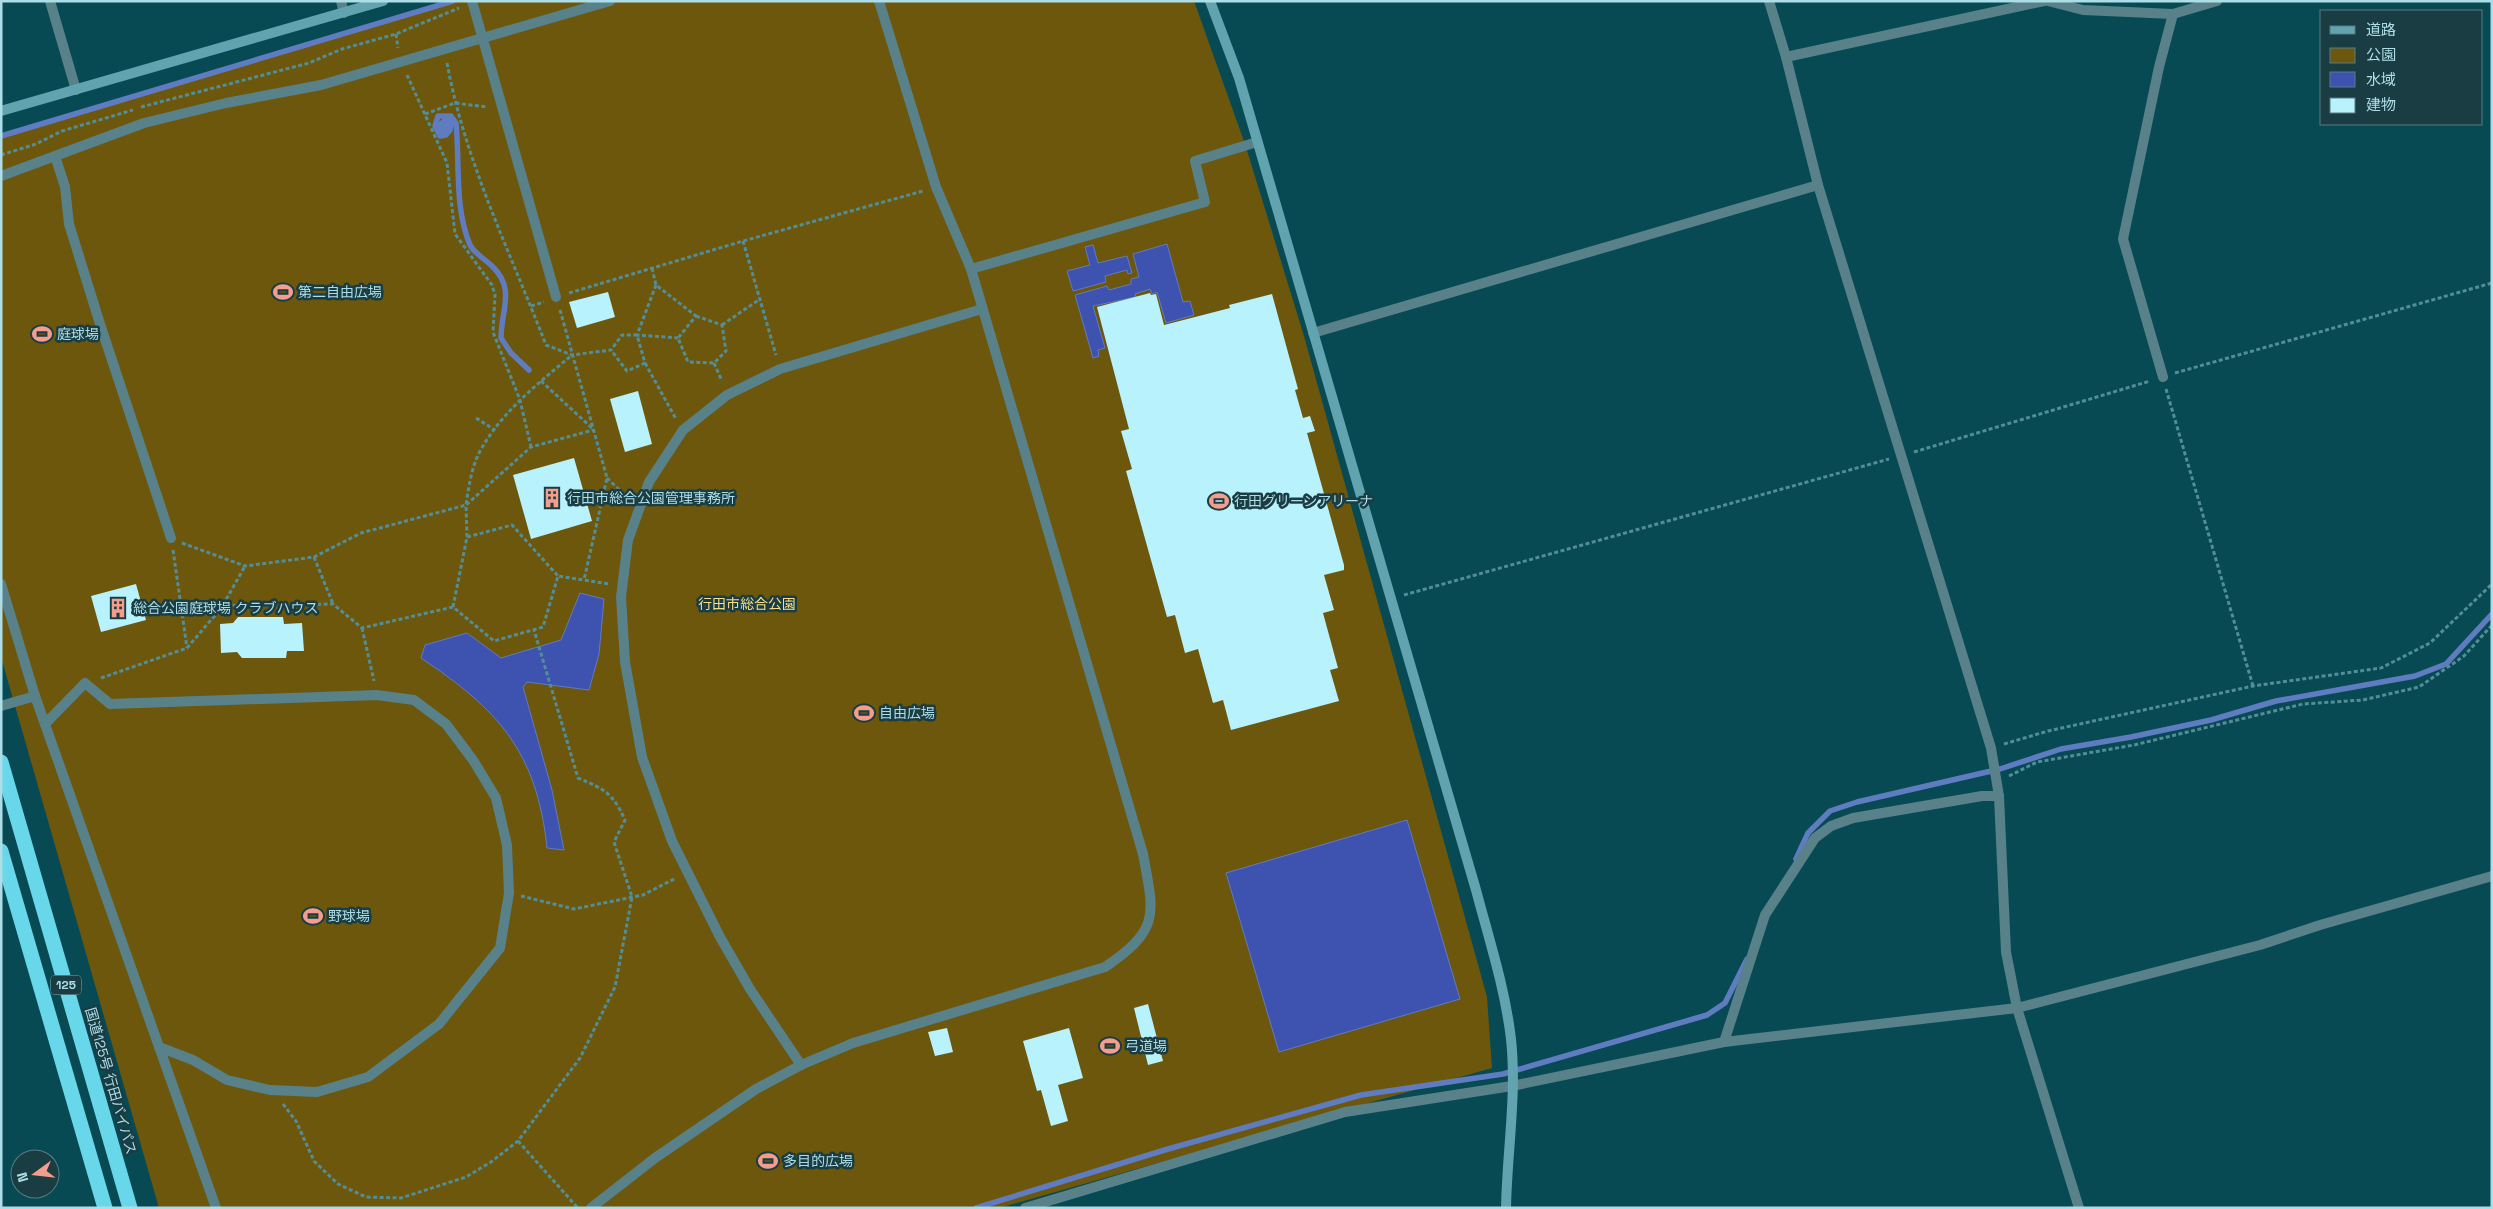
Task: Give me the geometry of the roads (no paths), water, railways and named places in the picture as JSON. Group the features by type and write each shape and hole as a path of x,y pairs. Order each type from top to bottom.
{"highway":[{"name":"国道125号 行田バイパス","path":"1,762 130,1208"},
{"name":"125","path":"1,851 104,1208"}],"street":[{"path":"50,1 76,90"},
{"path":"340,1 344,14"},
{"path":"1,111 344,14 383,1"},
{"path":"1,176 144,123 321,85 610,1"},
{"path":"591,1208 662,1153 756,1089 801,1065 853,1043 1106,967 1127,952 1147,928 1152,906 1143,854 971,269 936,187 878,1"},
{"path":"1210,1 1239,78 1476,890 1503,989 1511,1040 1512,1086 1506,1208"},
{"path":"1769,1 1786,57 1818,185 1991,748 1997,782 2006,952 2018,1008 2080,1208"},
{"path":"1786,57 2044,1"},
{"path":"2048,1 2083,10 2173,14 2217,1"},
{"path":"472,2 556,298"},
{"path":"2162,377 2123,240 2159,67 2173,14"},
{"path":"971,269 1205,202 1195,161 1257,142"},
{"path":"56,156 65,187 69,224 171,538"},
{"path":"1313,333 1818,185"},
{"path":"801,1065 742,974 672,841 642,756 625,662 622,586 628,540 649,482 683,430 727,395 780,369 982,309"},
{"path":"1,584 35,696 216,1208"},
{"path":"45,724 85,683 110,704 377,695 414,700 446,724 473,760 496,798 507,845 509,893 500,948 439,1024 368,1077 317,1092 270,1090 227,1080 193,1060 159,1047"},
{"path":"1,706 35,696"},
{"path":"1724,1042 1765,915 1815,838 1831,826 1853,818 1982,796 1998,796"},
{"path":"1025,1208 1345,1112 1512,1086 1724,1042 2018,1008 2260,945 2320,925 2492,876"}],"water":[{"path":"1167,244 1183,302 1190,301 1194,315 1166,323 1157,292 1152,294 1150,289 1135,294 1136,297 1093,306 1105,348 1098,350 1099,356 1093,358 1075,295 1107,286 1109,290 1131,284 1131,279 1139,277 1133,254"},
{"path":"1093,245 1098,263 1127,256 1132,273 1128,274 1127,270 1105,276 1106,282 1073,291 1067,271 1090,265 1085,247"},
{"path":"580,593 604,599 599,654 589,690 527,682 523,687 552,790 564,850 547,848 542,814 534,785 523,759 510,736 472,696 421,658 425,645 467,633 501,658 561,640"},
{"path":"1407,820 1460,999 1279,1052 1226,873"}],"waterway":[{"path":"1,136 453,1"},
{"path":"445,126 447,125 444,131 441,131 439,126 445,120 451,122 450,130 446,135 440,136 435,126 438,116 451,116 456,123 458,185 462,216 470,245 477,254 492,266 504,283 506,300 501,338 511,353 529,370"},
{"path":"1796,859 1808,833 1830,811 1857,802 2000,769 2061,749 2131,737 2211,720 2276,701 2415,676 2446,664 2492,614"},
{"path":"976,1208 1168,1149 1361,1095 1503,1074 1707,1015 1725,1003 1747,959"}],"place":[{"name":"第二自由広場","path":"283,292"},
{"name":"庭球場","path":"42,334"},
{"name":"行田市総合公園管理事務所","path":"552,498"},
{"name":"行田グリーンアリーナ","path":"1219,501"},
{"name":"総合公園庭球場 クラブハウス","path":"118,608"},
{"name":"自由広場","path":"864,713"},
{"name":"野球場","path":"313,916"},
{"name":"弓道場","path":"1110,1046"},
{"name":"多目的広場","path":"768,1161"}],"park label":[{"name":"行田市総合公園","path":"747,604"}]}
